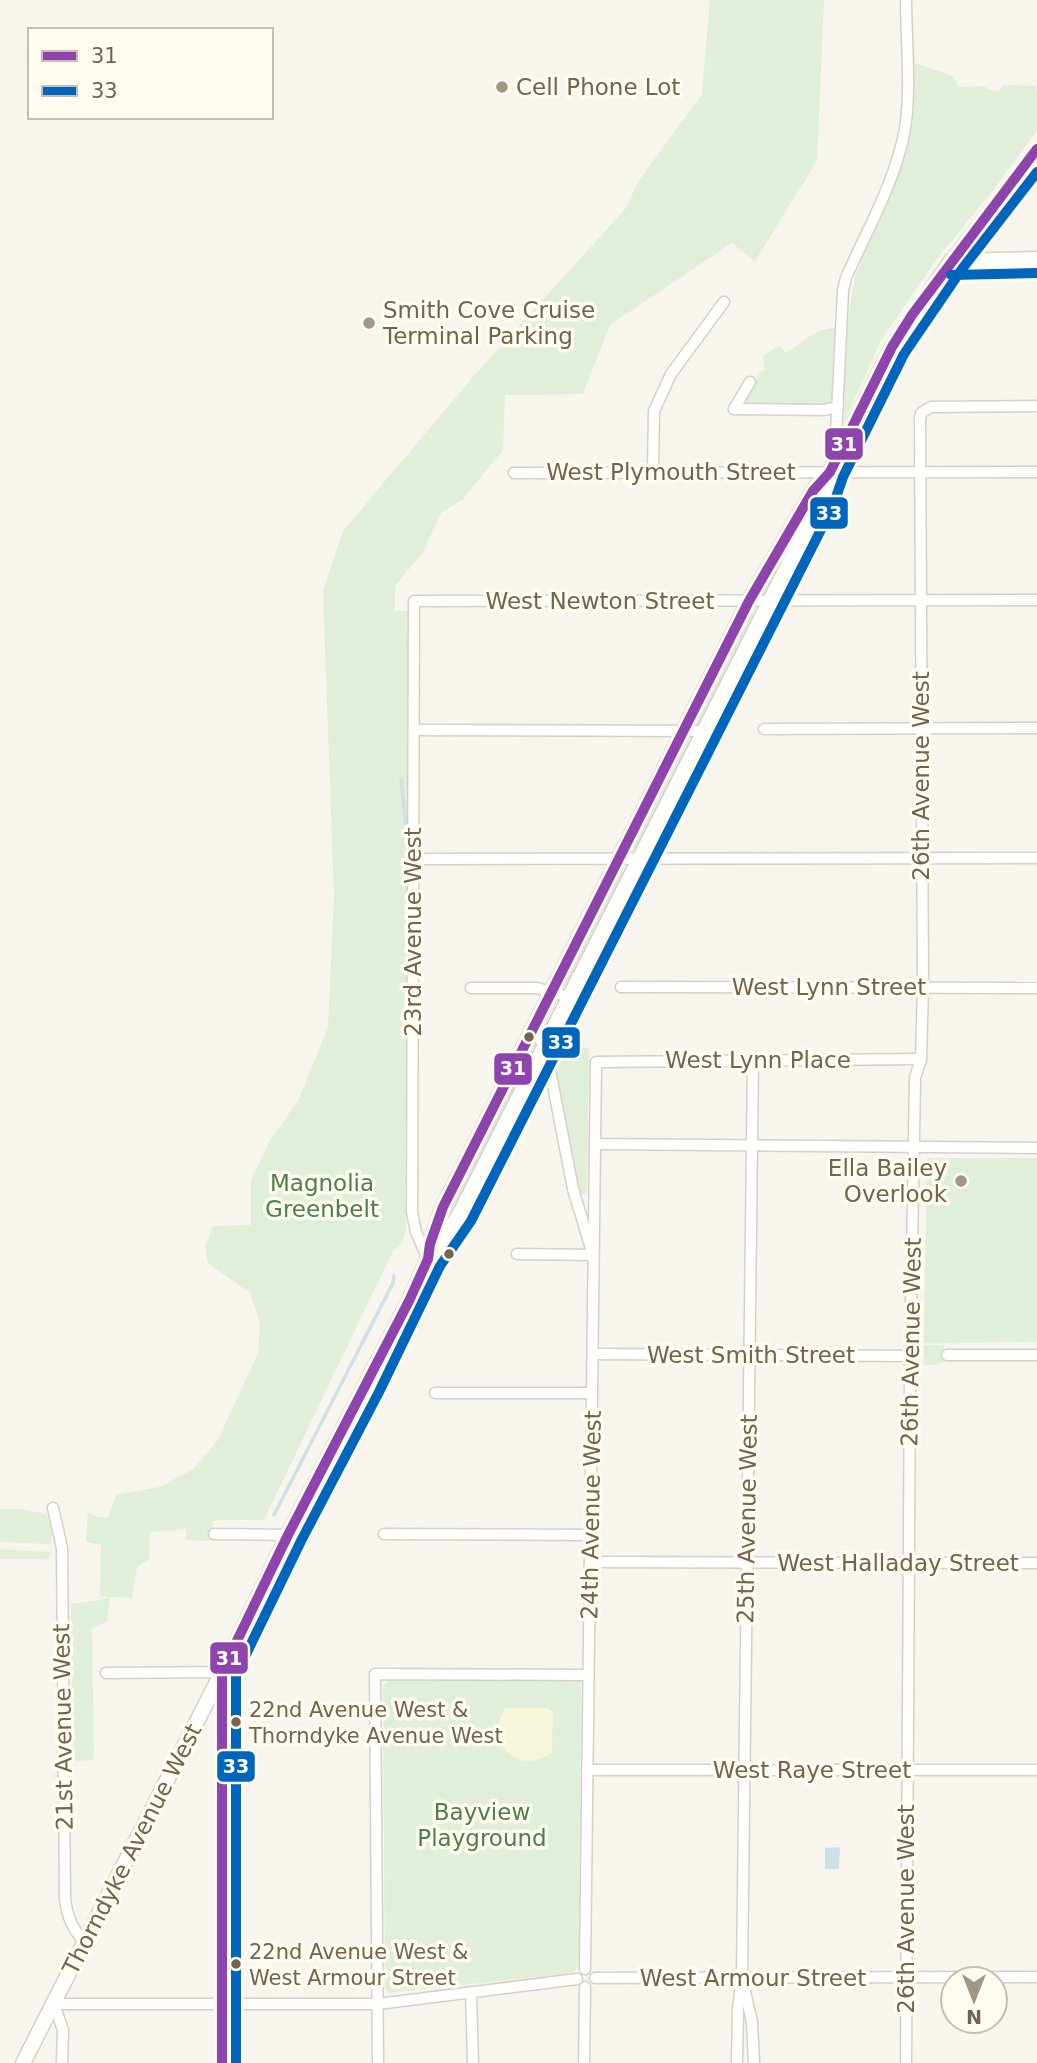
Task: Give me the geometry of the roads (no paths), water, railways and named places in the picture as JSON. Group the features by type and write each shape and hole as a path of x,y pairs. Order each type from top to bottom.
{"main road":[{"path":"951,261 1037,259"},
{"name":"Thorndyke Avenue West","path":"23,2063 222,1672 288,1535 367,1385 428,1259 459,1215 640,858 821,500 830,472 892,347 951,261"},
{"name":"Thorndyke Avenue West","path":"428,1259 430,1244 443,1207 749,601 813,491 830,472"}],"street":[{"path":"830,472 838,407 841,304 846,278 898,156 904,131 907,100 906,0"},
{"name":"Thorndyke Avenue West","path":"951,261 1037,149"},
{"path":"653,472 654,411 671,374 724,302"},
{"path":"750,382 734,409 824,410 838,407"},
{"name":"26th Avenue West","path":"906,2063 910,1356 915,1078 921,1059 923,987 921,413 930,407 1037,407"},
{"name":"West Plymouth Street","path":"514,473 1037,472"},
{"name":"West Newton Street","path":"414,601 1037,600"},
{"name":"23rd Avenue West","path":"414,601 412,1212 416,1232 428,1259"},
{"path":"764,729 1037,728"},
{"path":"414,730 704,731"},
{"path":"414,859 1037,858"},
{"name":"West Lynn Street","path":"621,987 1037,988"},
{"path":"471,988 537,988 569,997"},
{"path":"517,1254 593,1255 573,1189 545,1044 531,1032"},
{"name":"West Lynn Place","path":"596,1062 921,1059"},
{"name":"25th Avenue West","path":"737,2063 738,2009 742,1978 746,1770 753,1060"},
{"name":"24th Avenue West","path":"585,1969 596,1062"},
{"path":"595,1144 1037,1148"},
{"name":"West Smith Street","path":"593,1354 910,1356"},
{"path":"947,1355 1037,1355"},
{"path":"435,1394 592,1393"},
{"name":"21st Avenue West","path":"54,1508 62,1548 65,1898 73,1927 85,1942"},
{"path":"214,1534 288,1535"},
{"path":"384,1534 590,1535"},
{"name":"West Halladay Street","path":"590,1562 1037,1563"},
{"path":"106,1673 222,1672 222,2063"},
{"path":"378,2063 375,1674 588,1675"},
{"name":"West Raye Street","path":"587,1770 1037,1770"},
{"path":"62,2063 63,2031 54,2004 377,2004 471,1992 581,1983 591,1985 595,1978 592,1972 585,1969 579,1972 581,1983 584,2063"},
{"name":"West Armour Street","path":"595,1978 1037,1977"},
{"name":"25th Avenue West","path":"742,1978 752,2022 754,2063"},
{"path":"471,1992 473,2063"}],"waterway":[{"path":"401,780 406,824"},
{"path":"274,1515 393,1283 394,1276"}],"place":[{"name":"Cell Phone Lot","path":"502,87"},
{"name":"Smith Cove Cruise Terminal Parking","path":"369,323"},
{"name":"Ella Bailey Overlook","path":"961,1181"},
{"name":"22nd Avenue West & Thorndyke Avenue West","path":"236,1722"},
{"name":"22nd Avenue West & West Armour Street","path":"236,1964"}],"park label":[{"name":"Magnolia Greenbelt","path":"322,1196"},
{"name":"Bayview Playground","path":"482,1825"}]}
